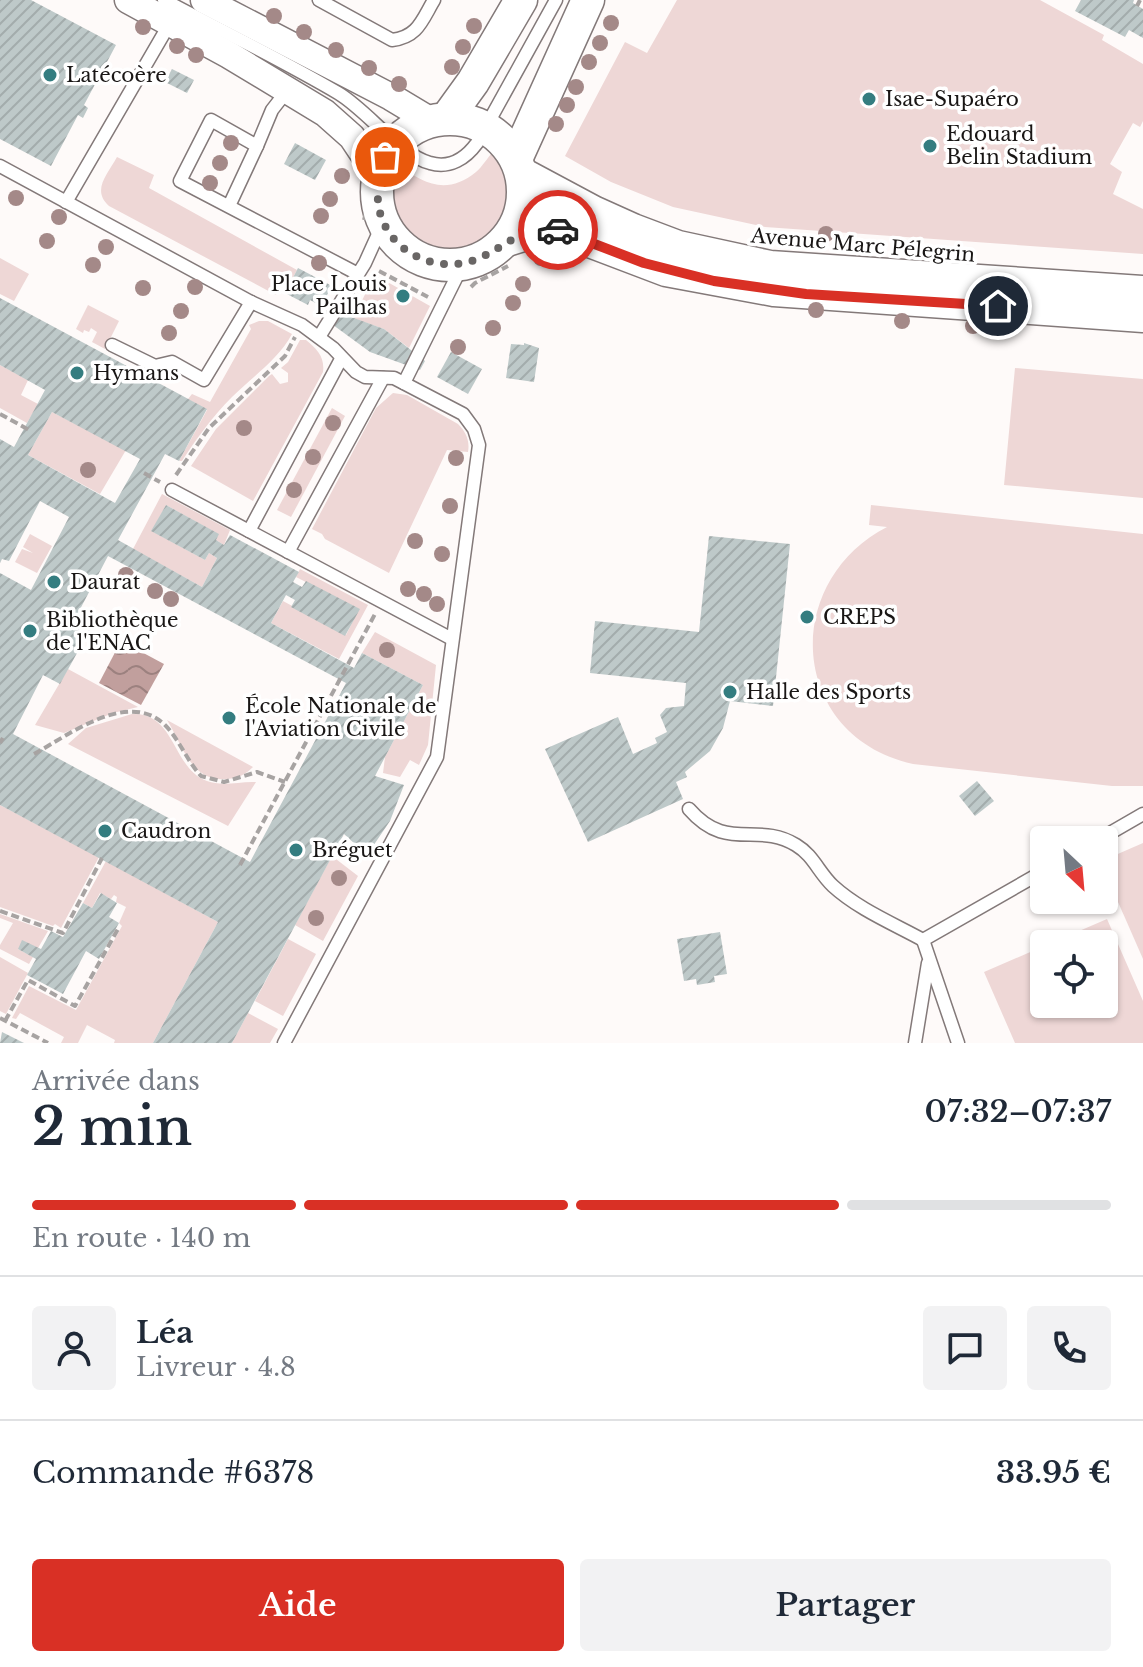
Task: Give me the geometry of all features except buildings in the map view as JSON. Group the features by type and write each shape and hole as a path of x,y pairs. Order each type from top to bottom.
{"street":[{"path":"128,0 167,11 229,55 286,92 305,100 340,125 377,195 373,224 389,232 403,248 422,259 442,265 463,264 514,250 542,229 566,232 609,251 666,270 714,281 795,293 1143,316"},
{"path":"204,0 439,120"},
{"path":"439,120 473,82 521,0"},
{"path":"514,250 524,193 519,166 588,0"},
{"path":"371,182 397,141 412,129 439,120 467,120 486,127"},
{"name":"Avenue Marc Pélegrin","path":"486,127 503,140 519,166 593,212 678,247 758,265 822,272 1143,292"}],"lane":[{"path":"319,0 392,40 406,39 417,29 434,0"},
{"path":"66,202 167,11 340,94 426,163 440,166 468,155 556,0"},
{"path":"229,206 272,110 286,92"},
{"path":"257,146 211,120 180,181 282,237 358,274"},
{"path":"0,166 251,302 302,325 319,337 347,366 365,377 394,378 463,414 474,429 479,445 437,757 284,1043"},
{"path":"319,337 358,274 373,224"},
{"path":"404,383 463,264"},
{"path":"112,345 155,366 172,362 204,380 251,302"},
{"path":"249,531 341,359"},
{"path":"288,552 383,378"},
{"path":"172,490 452,639"},
{"path":"689,809 702,824 716,832 772,837 795,844 846,896 923,940 958,1043"},
{"path":"1118,828 1143,814"},
{"path":"923,940 1030,879"},
{"path":"915,1043 929,960"}],"path":[{"path":"371,182 367,209 373,224"},
{"path":"465,296 475,283 514,250"},
{"path":"377,270 433,300"},
{"path":"175,475 209,428 285,356 302,325"},
{"path":"0,414 31,431"},
{"path":"240,865 381,601"},
{"path":"34,754 97,721 128,711 143,711 168,727 201,776 224,782 257,772 285,782"},
{"path":"0,911 63,933 102,858"},
{"path":"48,1043 3,1019 28,980 75,1006 116,928"}],"shaded area":[{"name":"Isae-Supaéro","path":"677,0 1040,0 1104,35 1102,40 1143,64 1143,121 1140,127 1133,123 1110,164 1122,172 1113,194 1143,209 1143,254 765,227 673,207 611,182 565,156 625,42 647,53"},
{"path":"493,152 505,172 508,194 505,209 492,232 473,245 451,249 430,244 411,233 398,215 393,191 399,164 427,182 446,185 466,179 476,172"},
{"path":"117,157 154,175 149,188 297,270 289,285 281,281 276,295 109,206 101,194 101,188"},
{"path":"0,258 29,274 14,301 0,294"},
{"path":"375,275 430,306 409,348 384,329 353,318"},
{"path":"88,305 119,321 105,349 92,342 97,332 91,328 83,333 76,329"},
{"path":"268,321 292,334 272,360 218,412 179,461 207,410 188,399 192,394 210,402 251,329 249,325"},
{"path":"300,340 306,340 314,347 323,362 323,372 253,501 191,466 216,429 269,376 272,374 280,384 288,382 288,373 281,368 288,362"},
{"path":"0,365 28,380 21,395 38,404 27,423 0,408"},
{"path":"1015,368 1143,379 1143,498 1004,485"},
{"path":"393,393 407,395 458,424 467,437 468,452 447,450 389,573 312,529 376,408"},
{"path":"332,408 345,416 291,517 277,510"},
{"path":"52,412 126,450 100,494 28,455"},
{"path":"162,494 230,530 224,545 216,540 218,534 166,505 152,531 205,560 209,553 217,558 202,587 133,549"},
{"path":"871,505 1143,534 1143,786 1112,786 913,764 872,748 842,723 822,692 813,656 815,619 828,584 852,552 887,527 869,525"},
{"path":"30,534 52,546 37,573 15,562 22,549 33,553 23,547"},
{"path":"300,569 368,605 339,659 271,623 283,601 346,635 359,609 296,577"},
{"path":"375,632 436,665 428,745 419,765 410,760 400,777 383,773 385,757 423,685 362,653"},
{"path":"68,669 138,707 113,713 64,733 35,725"},
{"path":"132,714 157,722 196,775 213,783 256,782 228,826 68,744 86,728"},
{"path":"167,720 253,767 233,778 213,778 204,774 189,760"},
{"path":"0,805 99,857 61,928 0,907"},
{"path":"1143,843 1143,959 1118,902 1118,854"},
{"path":"332,856 358,876 323,941 295,925"},
{"path":"106,861 218,922 153,1043 114,1043 115,1040 87,1025 78,1043 61,1043 64,1037 20,1013 16,1019 12,1018 29,986 76,1010 122,926 119,923 126,907 116,902 114,895 111,899 100,893 92,908 83,903"},
{"path":"0,914 48,931 38,948 18,949 33,957 29,964 0,949 13,923 0,918"},
{"path":"1107,919 1112,930 1081,930"},
{"path":"288,939 316,954 283,1016 255,1001"},
{"path":"1118,944 1143,1001 1143,1043 1015,1043 984,972 1030,952 1030,1018 1118,1018"},
{"path":"0,957 28,973 6,1014 0,1011"},
{"path":"248,1013 278,1029 270,1043 232,1043"}],"water":[{"path":"121,641 164,664 141,705 99,683"}],"way so far":[{"path":"385,157 378,176 380,213 389,232 403,248 422,259 442,265 463,264 483,257 507,240 542,229 558,230"}],"place":[{"name":"Latécoère","path":"50,75"},
{"name":"Isae-Supaéro","path":"869,99"},
{"name":"Edouard Belin Stadium","path":"930,146"},
{"name":"Place Louis Pailhas","path":"403,296"},
{"name":"Hymans","path":"77,373"},
{"name":"Daurat","path":"54,582"},
{"name":"CREPS","path":"807,617"},
{"name":"Bibliothèque de l'ENAC","path":"30,631"},
{"name":"Halle des Sports","path":"730,692"},
{"name":"École Nationale de l'Aviation Civile","path":"229,718"},
{"name":"Caudron","path":"105,831"},
{"name":"Bréguet","path":"296,850"}],"route":[{"path":"558,230 644,263 714,281 806,294 998,306"}]}
